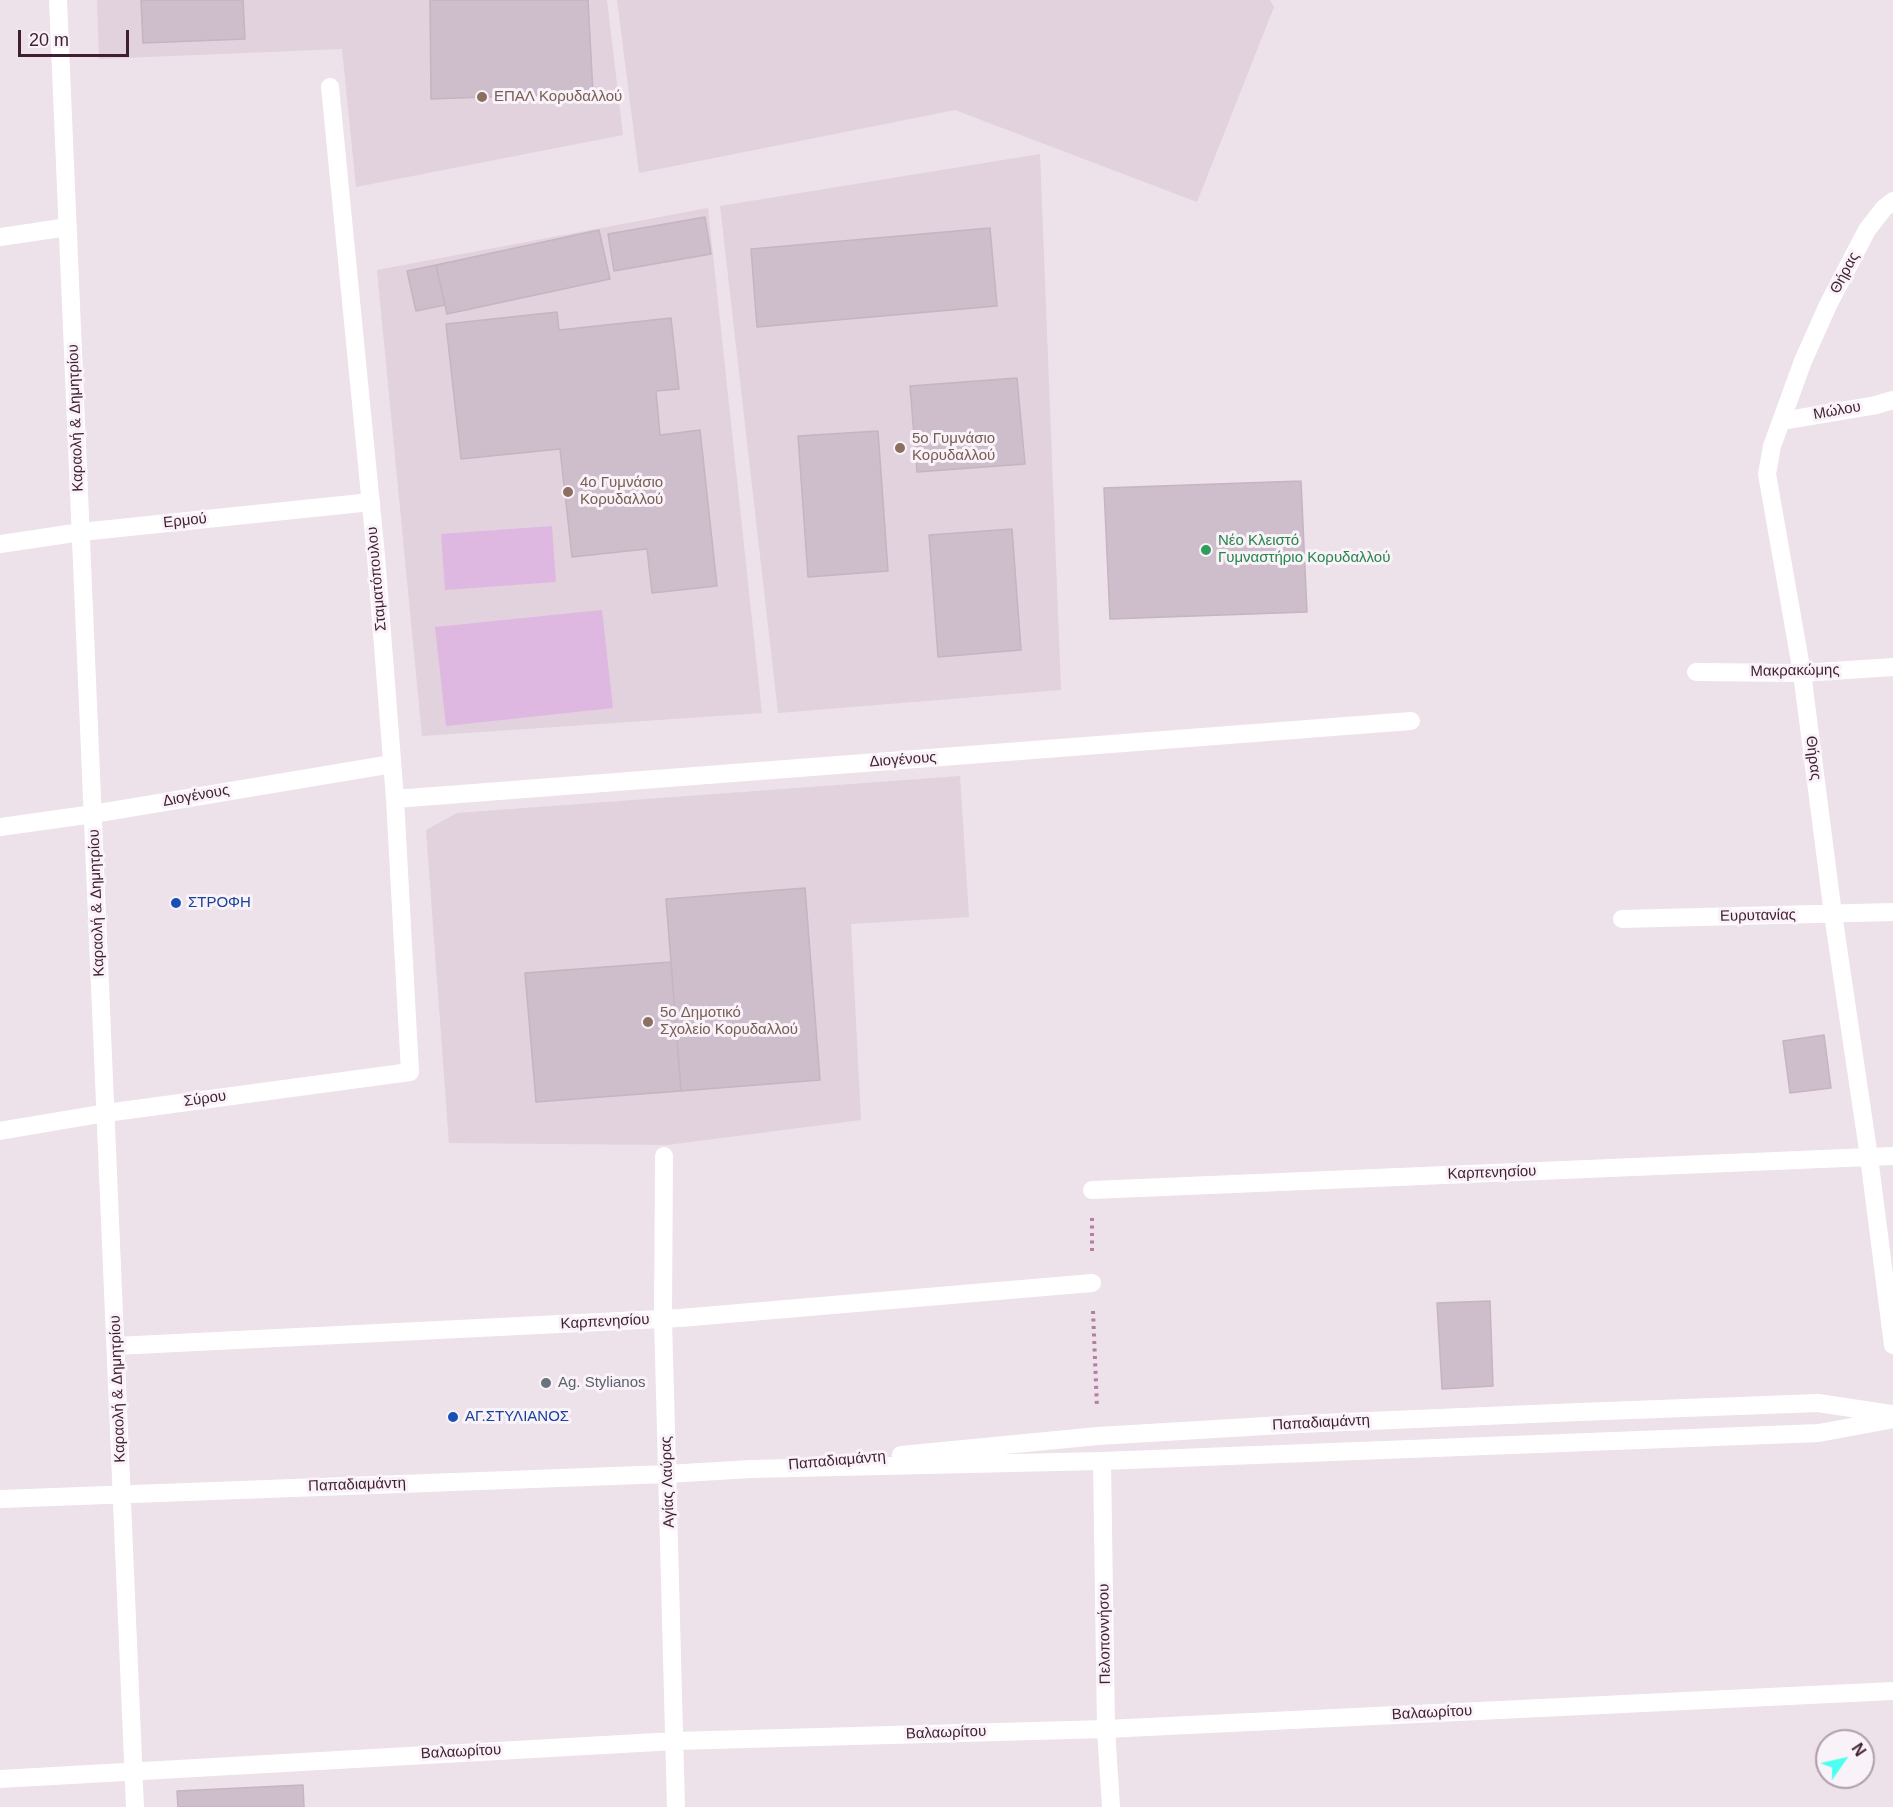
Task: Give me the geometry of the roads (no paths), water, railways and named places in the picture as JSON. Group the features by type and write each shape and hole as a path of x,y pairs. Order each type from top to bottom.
{"street":[{"name":"Καραολή & Δημητρίου","path":"58,0 135,1807"},
{"name":"Σταματόπουλου","path":"330,87 371,502 395,799 410,1072"},
{"name":"Θήρας","path":"1893,201 1884,208 1867,230 1828,305 1803,361 1781,421 1772,446 1767,474 1802,673 1893,1345"},
{"path":"0,237 68,227"},
{"name":"Μώλου","path":"1781,421 1893,400"},
{"name":"Ερμού","path":"0,544 81,532 371,502"},
{"name":"Μακρακώμης","path":"1696,672 1802,673 1893,667"},
{"name":"Διογένους","path":"395,799 1411,721"},
{"name":"Διογένους","path":"0,827 93,814 392,764"},
{"name":"Ευρυτανίας","path":"1622,919 1893,912"},
{"name":"Σύρου","path":"0,1131 106,1113 410,1072"},
{"name":"Αγίας Λαύρας","path":"664,1156 663,1319 676,1807"},
{"name":"Καρπενησίου","path":"1092,1190 1893,1156"},
{"name":"Καρπενησίου","path":"116,1346 663,1319 1092,1283"},
{"name":"Παπαδιαμάντη","path":"0,1499 667,1474 750,1469 1098,1436 1299,1424 1818,1403 1893,1417"},
{"name":"Παπαδιαμάντη","path":"750,1469 1102,1461 1819,1433 1893,1417"},
{"name":"Πελοποννήσου","path":"1102,1461 1106,1729 1112,1807"},
{"name":"Βαλαωρίτου","path":"0,1779 675,1741 1106,1729 1893,1692"}],"place":[{"name":"ΕΠΑΛ Κορυδαλλού","path":"482,97"},
{"name":"5ο Γυμνάσιο Κορυδαλλού","path":"900,448"},
{"name":"4ο Γυμνάσιο Κορυδαλλού","path":"568,492"},
{"name":"Νέο Κλειστό Γυμναστήριο Κορυδαλλού","path":"1206,550"},
{"name":"ΣΤΡΟΦΗ","path":"176,903"},
{"name":"5ο Δημοτικό Σχολείο Κορυδαλλού","path":"648,1022"},
{"name":"Ag. Stylianos","path":"546,1383"},
{"name":"ΑΓ.ΣΤΥΛΙΑΝΟΣ","path":"453,1417"}]}
